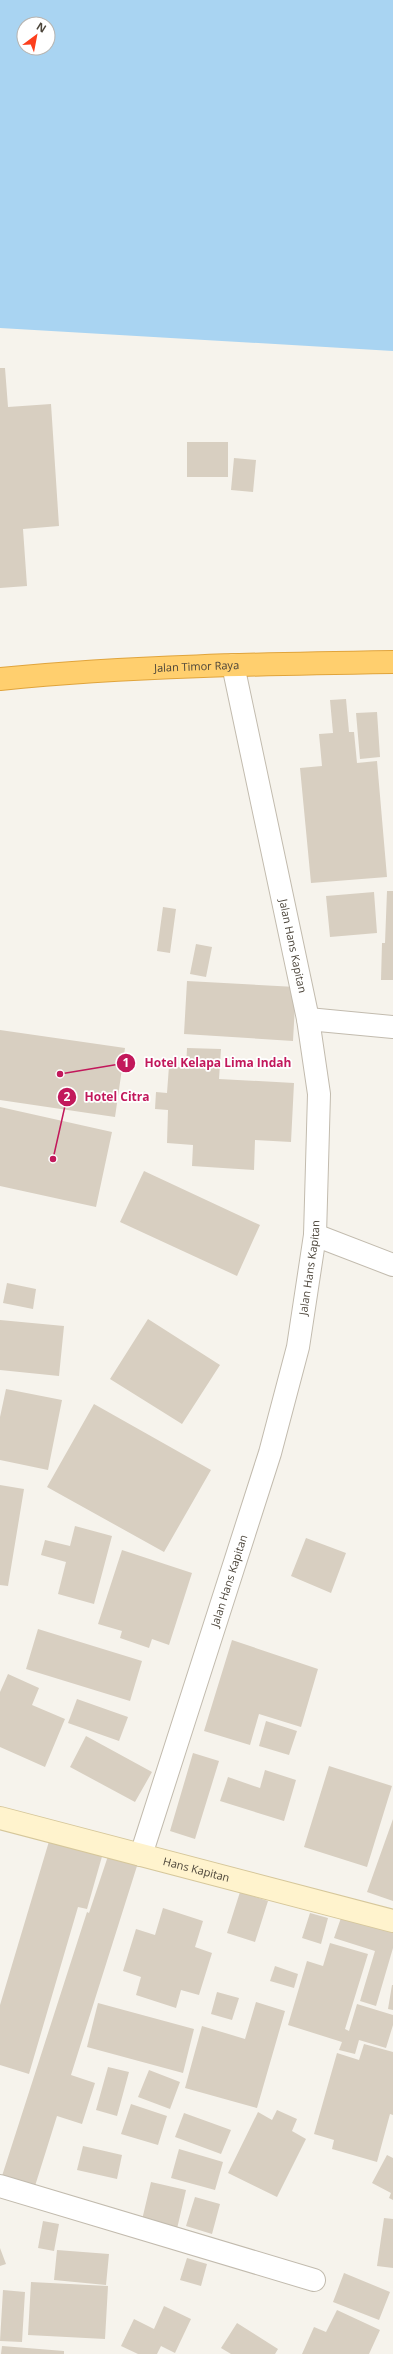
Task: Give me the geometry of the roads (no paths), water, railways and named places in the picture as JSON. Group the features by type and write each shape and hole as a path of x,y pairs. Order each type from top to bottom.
{"highway":[{"name":"Jalan Timor Raya","path":"0,679 68,672 234,665 393,662"}],"street":[{"name":"Jalan Hans Kapitan","path":"141,1855 270,1453 298,1347 315,1235 319,1094 308,1019 234,665"},
{"path":"308,1019 393,1027"},
{"path":"315,1235 393,1264"},
{"name":"Hans Kapitan","path":"0,1818 393,1921"},
{"path":"0,2186 314,2280"}],"water":[{"path":"0,0 393,0 393,351 0,328"}],"place":[{"name":"Hotel Kelapa Lima Indah","path":"60,1074"},
{"name":"Hotel Citra","path":"53,1159"}]}
